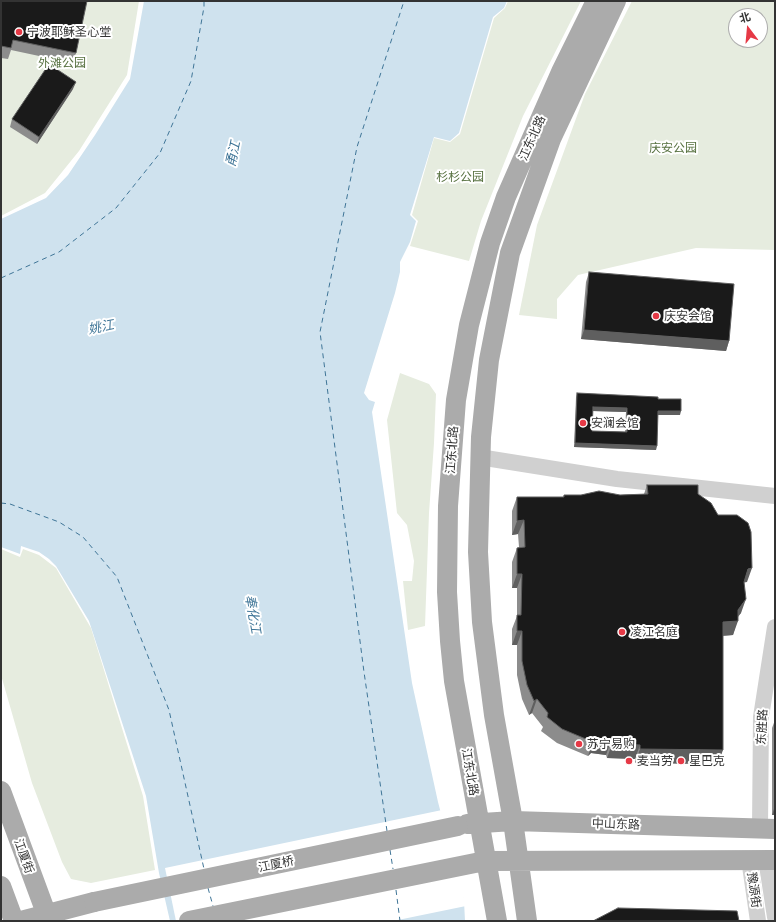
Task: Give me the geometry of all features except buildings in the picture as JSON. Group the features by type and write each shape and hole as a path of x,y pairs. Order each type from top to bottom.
{"main road":[{"name":"江东北路","path":"497,921 476,862 479,822 454,681 447,592 448,506 456,400 469,325 490,244 506,197 561,72 596,1"},
{"name":"江东北路","path":"527,921 513,822 494,715 482,622 478,552 479,457 488,360 510,253 551,139 616,1"},
{"name":"江厦街","path":"1,791 48,918"},
{"name":"中山东路","path":"458,826 479,822 513,822 767,828"},
{"name":"江厦桥","path":"48,918 94,902 458,826"},
{"path":"189,921 476,862 518,860 764,860"},
{"path":"1,886 14,921"},
{"path":"21,921 48,918"}],"street":[{"path":"479,457 617,479 775,496"},
{"name":"东胜路","path":"767,828 768,717 775,627"},
{"name":"豫源街","path":"764,860 775,917"},
{"name":"豫源街","path":"758,921 764,860"}],"green space":[{"name":"外滩公园","path":"1,1 139,1 127,75 79,151 45,193 1,216"},
{"name":"杉杉公园","path":"508,1 581,1 523,116 481,221 469,261 410,246 418,221 412,215 434,138 450,142 460,134 494,18 505,8"},
{"name":"庆安公园","path":"632,1 775,1 775,250 696,248 578,275 557,299 557,319 519,315 537,225 585,94"},
{"path":"400,373 429,384 436,394 429,513 425,626 408,630 403,581 412,581 414,561 407,525 397,513 387,420"},
{"path":"1,549 20,557 23,549 39,555 56,568 91,628 143,796 155,870 91,883 71,879 62,862 32,783 1,675"}],"water":[{"path":"144,1 507,1 504,8 493,17 459,133 450,141 434,137 410,215 416,221 410,242 400,262 400,272 395,293 364,393 369,400 375,402 372,412 412,683 438,802 464,901 465,921 170,921 159,873 146,796 89,621 56,566 49,559 39,552 21,546 20,554 1,547 1,219 46,198 68,175 95,135 130,79"}],"pier":[{"path":"442,810 466,906 393,921 176,921 165,868"}],"ferry route":[{"path":"1,278 59,252 116,208 160,153 191,81 204,1"},
{"path":"387,831 364,672 320,332 357,147 404,1"},
{"path":"1,503 10,504 59,522 83,537 117,577 169,710 204,869"},
{"path":"390,850 393,869"},
{"path":"208,888 213,906"},
{"path":"396,890 400,921"}],"place":[{"name":"宁波耶稣圣心堂","path":"19,32"},
{"name":"庆安会馆","path":"656,316"},
{"name":"安澜会馆","path":"583,423"},
{"name":"凌江名庭","path":"622,632"},
{"name":"苏宁易购","path":"579,744"},
{"name":"麦当劳","path":"629,761"},
{"name":"星巴克","path":"681,761"}],"water label":[{"name":"甬江","path":"233,154"},
{"name":"姚江","path":"101,327"},
{"name":"奉化江","path":"253,614"}]}
